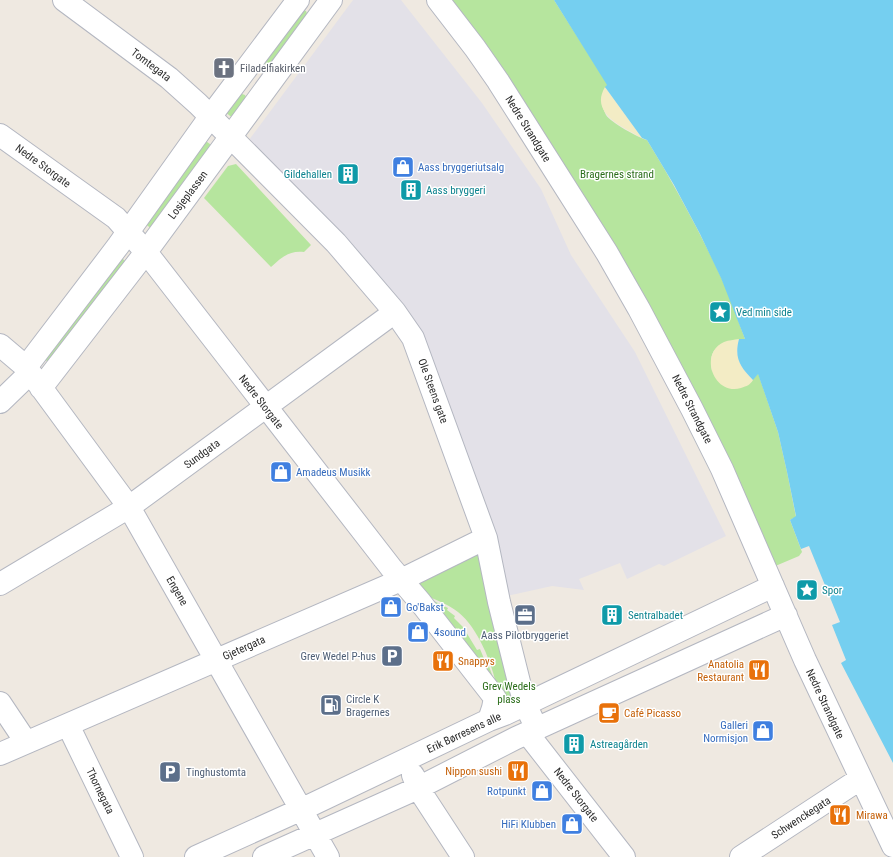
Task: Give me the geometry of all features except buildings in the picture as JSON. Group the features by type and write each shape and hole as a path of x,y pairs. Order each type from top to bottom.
{"street":[{"name":"Tomtegata","path":"64,0 169,78 231,137"},
{"path":"0,402 32,376 128,232 210,117 298,0"},
{"name":"Losjeplassen","path":"32,376 146,252 331,0"},
{"name":"Nedre Strandgate","path":"438,0 475,48 498,82 607,253 639,308 722,469 860,779 893,846"},
{"name":"Nedre Storgate","path":"0,135 116,218 146,252 266,408 495,698 489,720"},
{"name":"Ole Steens gate","path":"231,137 336,242 395,312 413,338 486,538 499,602 525,704"},
{"name":"Sundgata","path":"0,584 129,507 395,312"},
{"name":"Engene","path":"0,345 32,376 129,507 328,857"},
{"name":"Gjetergata","path":"0,754 401,580 486,538"},
{"name":"Erik Børresens alle","path":"196,857 489,720 505,714 773,586"},
{"path":"264,857 418,788 533,731 786,615"},
{"path":"0,703 26,742"},
{"name":"Nedre Storgate","path":"525,704 533,731 624,857"},
{"name":"Thornegata","path":"68,724 132,857"},
{"path":"407,759 418,788 463,857"},
{"name":"Schwenckegata","path":"741,857 860,779"}],"shaded area":[{"path":"353,0 401,0 482,103 541,189 571,255 635,352 726,536 664,566 659,564 627,579 620,563 579,579 584,590 552,586 507,596 395,312 243,148"}],"green space":[{"name":"Bragernes strand","path":"447,0 554,0 608,85 605,88 602,100 606,115 613,122 647,140 686,207 713,259 745,339 730,341 719,346 712,355 712,371 751,382 758,373 778,432 787,472 796,517 790,520 802,552 799,556 773,567 748,507"},
{"path":"303,10 306,11 308,16 271,67 266,65 263,61"},
{"path":"239,93 245,95 247,99 235,120 224,111"},
{"path":"203,139 214,147 153,230 143,222"},
{"path":"236,164 311,245 304,252 290,253 271,267 204,198 228,166"},
{"path":"118,254 127,263 52,365 42,357"},
{"name":"Grev Wedels plass","path":"486,538 521,690 505,714 401,580","holes":["425,595 454,609 472,627 488,657 497,688 487,661 485,661 480,649 477,650 463,627 454,618 455,616 447,610 448,608 426,597"]}],"sand":[{"path":"605,87 642,138 618,124 605,112 602,105 601,96"},
{"path":"739,339 737,352 739,362 753,380 745,387 731,389 723,386 717,380 711,364 712,355 716,348 724,342"}],"water":[{"path":"554,0 893,0 893,763 841,663 846,660 832,625 840,622 809,546 801,549 790,520 796,516 778,432 758,374 753,380 739,362 737,352 739,339 745,339 721,278 674,185 647,140 642,138 605,87 607,85"}],"place":[{"name":"Filadelfiakirken","path":"224,68"},
{"name":"Aass bryggeriutsalg","path":"403,167"},
{"name":"Gildehallen","path":"348,174"},
{"name":"Aass bryggeri","path":"411,190"},
{"name":"Ved min side","path":"720,312"},
{"name":"Amadeus Musikk","path":"281,472"},
{"name":"Spor","path":"807,590"},
{"name":"Go'Bakst","path":"391,607"},
{"name":"Aass Pilotbryggeriet","path":"525,615"},
{"name":"Sentralbadet","path":"612,615"},
{"name":"4sound","path":"418,632"},
{"name":"Grev Wedel P-hus","path":"392,656"},
{"name":"Snappys","path":"443,661"},
{"name":"Anatolia Restaurant","path":"759,670"},
{"name":"Circle K Bragernes","path":"331,705"},
{"name":"Café Picasso","path":"609,713"},
{"name":"Galleri Normisjon","path":"763,731"},
{"name":"Astreagården","path":"574,744"},
{"name":"Nippon sushi","path":"518,771"},
{"name":"Tinghustomta","path":"170,772"},
{"name":"Rotpunkt","path":"542,791"},
{"name":"Mirawa","path":"840,815"},
{"name":"HiFi Klubben","path":"572,824"}]}
